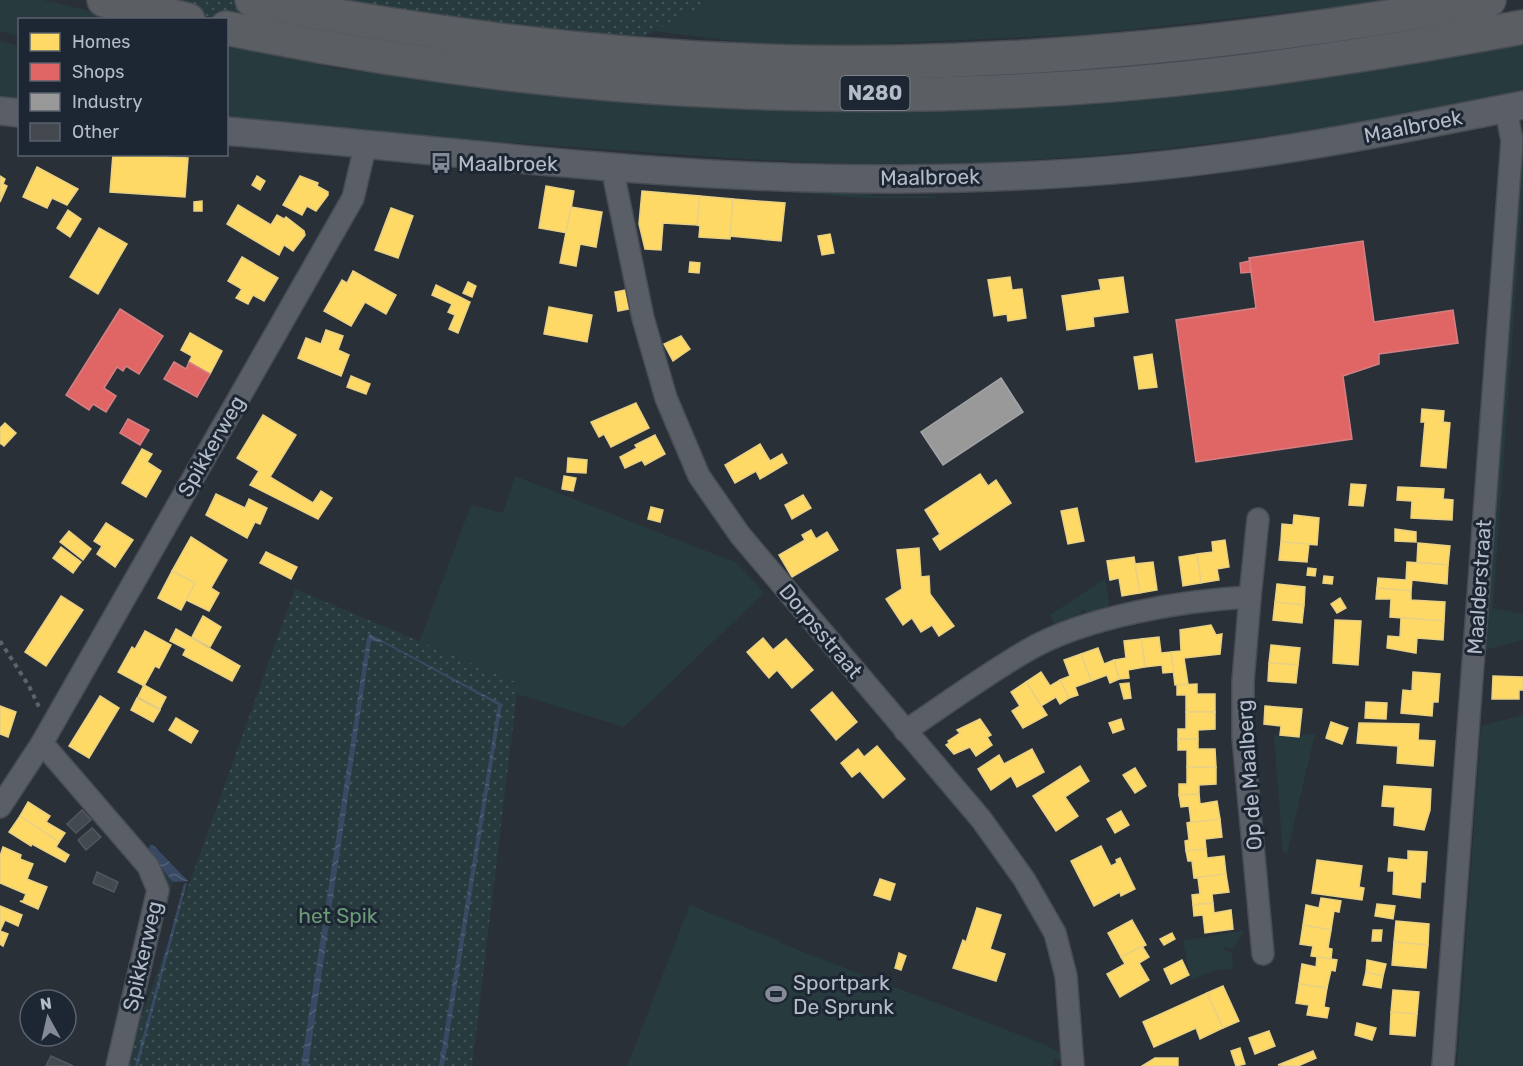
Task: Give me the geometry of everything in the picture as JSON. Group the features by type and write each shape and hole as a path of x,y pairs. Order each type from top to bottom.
{"highway":[{"path":"104,0 180,18"},
{"name":"N280","path":"252,0 446,33 558,46 755,60 898,62 1078,54 1223,40 1388,18 1489,0"},
{"name":"N280","path":"228,28 425,63 546,77 702,89 876,93 1010,90 1209,75 1373,53 1523,27"}],"street":[{"name":"Maalbroek","path":"228,131 616,167 772,177 907,179 1155,166 1269,152 1515,107"},
{"name":"Maalderstraat","path":"1443,1066 1515,107"},
{"path":"0,111 18,113"},
{"name":"Spikkerweg","path":"0,807 46,734 353,198 366,143"},
{"name":"Dorpsstraat","path":"616,167 615,182 643,318 666,398 699,476 740,535 981,819 1024,879 1055,933 1066,976 1073,1066"},
{"name":"Op de Maalberg","path":"1258,519 1243,681 1243,737 1263,954"},
{"path":"905,731 1029,649 1091,622 1223,598 1250,597"},
{"name":"Spikkerweg","path":"46,734 148,866 158,890 117,1066"}],"path":[{"path":"0,640 46,734"}],"green space":[{"path":"0,0 43,0 122,18 18,18 18,36 0,31"},
{"path":"123,0 713,0 614,52 140,12"},
{"path":"402,0 1398,0 1090,34 815,47 766,45"},
{"path":"0,41 18,46 18,101 0,99"},
{"path":"228,43 338,69 694,105 1254,86 1432,61 1523,43 1523,92 1391,117 1259,137 1125,153 1058,158 946,164 811,162 228,119"},
{"path":"1523,133 1523,191 1493,608 1523,614 1523,640 1485,650 1483,675 1480,675 1520,142"},
{"path":"796,187 849,188 876,196 935,196 936,198 867,198 798,193"},
{"path":"515,476 737,563 764,593 624,727 517,694 517,688 417,648 471,505 503,513"},
{"path":"1105,579 1109,603 1107,609 1087,614 1084,609 1081,610 1082,617 1056,627 1050,615"},
{"name":"het Spik","path":"295,589 518,683 472,1066 124,1066"},
{"path":"1523,715 1523,1066 1457,1066 1481,726"},
{"path":"1305,734 1315,734 1287,853 1283,853 1274,735 1299,737"},
{"path":"148,852 173,882 129,1066 132,1043 165,906 165,896"},
{"name":"Sportpark De Sprunk","path":"690,905 780,941 780,943 1046,1045 1064,1055 1065,1063 1053,1058 1053,1066 627,1066"},
{"path":"1244,931 1233,948 1224,947 1223,950 1232,952 1233,969 1216,970 1191,980 1183,941"},
{"path":"1462,938 1465,938 1457,1054 1454,1053"}],"water":[{"path":"370,634 502,704 444,1066 439,1066 498,705 384,643 371,641 308,1066 301,1066 367,638"},
{"path":"150,845 154,846 188,881 173,882 148,852"},
{"path":"187,883 138,1066 135,1066 184,884"}],"building: Homes":[{"path":"113,156 188,158 185,197 110,192"},
{"path":"37,167 78,189 67,205 52,198 47,208 23,197"},
{"path":"0,176 5,179 3,184 7,186 0,202"},
{"path":"257,176 265,181 260,190 252,185"},
{"path":"300,176 318,183 317,186 328,192 316,211 307,206 302,215 283,205"},
{"path":"546,186 574,191 567,233 539,228"},
{"path":"642,191 700,196 697,225 663,223 661,250 645,249 639,224"},
{"path":"700,196 733,199 730,239 699,237 700,226 697,225"},
{"path":"733,199 785,203 781,241 730,236"},
{"path":"202,201 202,211 194,211 194,202"},
{"path":"238,205 271,225 277,215 284,219 286,217 304,231 305,235 293,251 284,245 279,255 227,224"},
{"path":"571,207 602,212 596,247 580,244 576,266 560,263"},
{"path":"391,208 413,216 398,258 375,250"},
{"path":"68,210 81,219 70,237 57,228"},
{"path":"99,228 127,244 98,294 70,277"},
{"path":"830,234 834,253 822,255 818,236"},
{"path":"242,257 278,278 264,301 253,295 248,304 236,298 242,289 228,281"},
{"path":"690,262 700,263 699,273 689,272"},
{"path":"353,271 396,295 386,314 365,302 351,326 324,311 342,280 347,283"},
{"path":"1010,277 1012,290 1022,289 1026,318 1008,321 1007,314 994,316 988,280"},
{"path":"1123,277 1128,312 1093,317 1094,326 1067,330 1062,296 1101,290 1099,280"},
{"path":"468,282 476,286 472,297 463,293"},
{"path":"436,285 470,302 458,333 449,329 455,315 448,312 452,304 432,295"},
{"path":"626,290 629,309 618,311 615,292"},
{"path":"549,307 592,315 587,342 544,334"},
{"path":"326,330 343,336 338,350 349,355 341,376 298,358 306,338 321,344"},
{"path":"190,333 222,351 210,374 189,362 192,356 181,350"},
{"path":"681,336 690,349 673,361 664,344"},
{"path":"1152,354 1157,387 1139,389 1134,357"},
{"path":"351,376 370,384 366,394 347,387"},
{"path":"636,403 649,428 611,447 604,434 599,437 591,422"},
{"path":"1422,409 1444,411 1443,422 1450,423 1446,468 1421,466 1425,422 1421,422"},
{"path":"263,415 296,435 270,477 313,503 321,491 332,498 318,519 250,485 259,471 237,458"},
{"path":"5,423 16,433 4,446 0,443 0,428"},
{"path":"655,435 665,454 645,465 642,460 625,468 620,457 637,448 635,445"},
{"path":"760,444 770,461 782,454 787,463 760,479 756,471 735,483 725,465"},
{"path":"142,449 152,454 147,462 161,471 146,497 122,483"},
{"path":"568,458 587,460 586,473 567,472"},
{"path":"980,474 988,486 996,480 1011,503 940,550 933,539 940,534 925,510"},
{"path":"564,476 576,478 573,491 562,489"},
{"path":"1351,484 1366,485 1363,506 1349,505"},
{"path":"1398,487 1444,489 1443,499 1453,500 1452,520 1411,518 1412,501 1397,500"},
{"path":"216,494 245,508 249,499 267,508 260,524 255,522 247,538 206,515"},
{"path":"803,495 811,508 792,519 785,505"},
{"path":"651,507 663,510 660,522 648,519"},
{"path":"1077,508 1084,541 1068,544 1061,511"},
{"path":"1294,515 1319,518 1317,545 1281,542 1282,524 1293,525"},
{"path":"106,523 133,540 115,567 97,554 102,546 94,541"},
{"path":"1395,529 1416,532 1416,542 1395,541"},
{"path":"811,530 816,539 827,532 838,550 792,577 779,555 805,540 802,535"},
{"path":"69,531 91,549 83,560 60,542"},
{"path":"191,537 227,560 211,588 219,593 209,611 186,600 195,583 172,571"},
{"path":"1225,540 1229,567 1217,569 1219,580 1201,583 1197,554 1213,552 1212,542"},
{"path":"1281,542 1309,544 1307,562 1279,560"},
{"path":"1418,543 1450,546 1448,565 1417,562"},
{"path":"61,547 81,562 73,573 53,558"},
{"path":"919,548 921,577 929,576 930,594 954,626 939,636 932,625 921,632 912,618 903,625 886,599 902,589 897,550"},
{"path":"266,552 297,567 291,579 260,563"},
{"path":"1197,554 1201,583 1183,586 1179,557"},
{"path":"1134,557 1140,593 1122,596 1119,578 1110,580 1107,561"},
{"path":"1153,562 1157,590 1140,593 1135,564"},
{"path":"1407,562 1448,565 1447,584 1412,580 1411,591 1377,588 1378,578 1406,580"},
{"path":"1308,568 1316,569 1315,576 1307,575"},
{"path":"172,571 195,583 181,610 158,598"},
{"path":"1324,576 1333,577 1332,584 1323,583"},
{"path":"1277,584 1305,587 1304,605 1275,602"},
{"path":"1377,588 1411,591 1411,600 1445,602 1444,621 1390,617 1391,599 1376,599"},
{"path":"61,596 83,610 46,666 25,652"},
{"path":"1340,598 1346,608 1337,613 1331,604"},
{"path":"1275,602 1304,605 1302,623 1273,620"},
{"path":"203,616 221,627 210,647 192,637"},
{"path":"1401,618 1444,621 1443,640 1417,638 1416,653 1387,648 1388,636 1400,637"},
{"path":"1335,620 1361,621 1358,665 1333,663"},
{"path":"1211,625 1216,635 1222,634 1220,654 1184,658 1188,684 1175,685 1171,652 1181,651 1180,630"},
{"path":"176,629 240,666 232,681 183,655 186,649 170,641"},
{"path":"145,631 171,645 159,668 155,666 144,686 118,672 132,647 135,649"},
{"path":"1159,637 1161,653 1171,652 1174,672 1163,673 1162,665 1145,667 1141,639"},
{"path":"763,638 773,650 786,639 813,670 792,688 777,670 769,678 747,652"},
{"path":"1141,639 1145,667 1128,670 1129,678 1119,679 1114,660 1126,658 1124,641"},
{"path":"1271,645 1300,648 1298,665 1269,663"},
{"path":"1098,648 1104,664 1114,660 1119,679 1110,683 1107,675 1091,681 1081,654"},
{"path":"1081,654 1091,681 1075,687 1078,695 1069,698 1060,680 1070,676 1064,660"},
{"path":"1269,663 1298,665 1296,683 1268,681"},
{"path":"1041,672 1050,686 1060,680 1069,698 1060,704 1056,697 1041,706 1026,682"},
{"path":"1413,672 1440,674 1438,702 1433,702 1432,716 1401,713 1403,690 1412,691"},
{"path":"1493,676 1523,677 1523,690 1519,690 1519,699 1492,699"},
{"path":"1026,682 1047,715 1023,728 1012,711 1020,706 1011,692"},
{"path":"1129,683 1131,698 1124,699 1120,684"},
{"path":"1197,684 1197,694 1215,694 1215,712 1186,712 1186,695 1177,695 1177,685"},
{"path":"144,685 166,697 160,709 138,697"},
{"path":"832,692 857,722 836,740 811,710"},
{"path":"100,696 119,708 89,758 69,746"},
{"path":"137,698 160,710 153,722 131,710"},
{"path":"1366,702 1387,703 1386,719 1365,718"},
{"path":"0,706 16,712 8,737 0,734"},
{"path":"1265,706 1302,709 1299,737 1280,735 1281,726 1264,724"},
{"path":"1186,712 1215,712 1215,729 1198,730 1198,739 1178,739 1178,729 1186,729"},
{"path":"176,718 198,731 191,743 169,730"},
{"path":"980,719 991,735 987,737 992,745 976,756 970,747 954,754 946,745 948,741 960,733 957,730"},
{"path":"1121,719 1124,729 1113,733 1109,723"},
{"path":"1331,722 1348,728 1342,744 1326,738"},
{"path":"1359,723 1419,724 1418,740 1435,741 1433,766 1397,763 1398,746 1357,743"},
{"path":"1178,739 1198,739 1198,749 1215,749 1216,767 1187,767 1187,750 1178,750"},
{"path":"877,746 905,779 883,798 860,771 852,777 841,763 858,749 864,757"},
{"path":"1032,749 1044,772 1017,787 1011,776 991,790 978,769 999,755 1004,764"},
{"path":"1080,766 1089,781 1065,797 1078,816 1056,831 1033,796"},
{"path":"1187,767 1216,767 1216,784 1199,785 1199,794 1179,795 1179,784 1187,784"},
{"path":"1135,768 1146,786 1135,793 1123,775"},
{"path":"1384,786 1431,789 1430,810 1424,830 1394,825 1395,807 1382,806"},
{"path":"1199,794 1200,804 1217,801 1220,819 1187,823 1191,822 1189,806 1181,807 1179,795"},
{"path":"28,802 50,816 46,822 65,833 59,842 20,816"},
{"path":"1121,811 1129,825 1115,833 1107,819"},
{"path":"20,816 59,842 56,847 69,855 65,862 32,844 31,846 9,832"},
{"path":"1220,819 1222,837 1205,839 1206,849 1186,851 1185,841 1189,840 1187,823"},
{"path":"1101,846 1111,866 1120,858 1135,889 1121,896 1120,892 1094,906 1071,861"},
{"path":"3,847 21,855 20,859 33,864 27,879 47,887 38,909 20,901 23,901 26,894 0,883 0,856"},
{"path":"1206,849 1207,858 1224,856 1226,874 1194,878 1192,861 1188,861 1186,851"},
{"path":"1408,851 1427,852 1425,882 1421,882 1420,898 1393,894 1394,871 1388,871 1389,858 1408,860"},
{"path":"1317,860 1362,866 1359,887 1364,888 1362,900 1312,893"},
{"path":"1226,874 1229,892 1212,894 1213,903 1193,905 1192,895 1200,894 1198,878 1194,878"},
{"path":"880,879 895,884 890,900 874,895"},
{"path":"1321,898 1341,901 1339,912 1334,911 1331,930 1303,925 1306,905 1319,908"},
{"path":"1213,903 1214,913 1231,910 1233,929 1205,933 1203,915 1194,916 1193,905"},
{"path":"1377,904 1395,906 1393,919 1375,916"},
{"path":"0,906 22,915 18,926 5,920 0,931"},
{"path":"977,908 1001,915 990,949 1005,954 996,981 953,968 963,940 966,942"},
{"path":"1132,920 1146,945 1121,957 1108,933"},
{"path":"1396,921 1429,924 1428,945 1394,942"},
{"path":"1303,925 1331,930 1328,948 1332,949 1331,959 1311,956 1313,946 1300,944"},
{"path":"1373,930 1382,930 1381,941 1372,941"},
{"path":"0,931 8,934 3,946 0,944"},
{"path":"1172,933 1175,939 1164,945 1160,939"},
{"path":"1394,942 1428,945 1426,968 1392,965"},
{"path":"1142,946 1149,957 1139,963 1149,980 1120,997 1107,974 1125,964 1121,957"},
{"path":"899,953 906,956 901,970 895,968"},
{"path":"1317,957 1337,960 1335,971 1331,970 1327,988 1299,984 1302,964 1316,967"},
{"path":"1182,960 1189,975 1171,984 1164,969"},
{"path":"1367,960 1386,964 1383,976 1366,972"},
{"path":"1366,972 1383,976 1381,988 1363,985"},
{"path":"1299,984 1327,988 1324,1007 1329,1008 1327,1018 1307,1015 1309,1005 1296,1003"},
{"path":"1223,986 1239,1021 1223,1028 1207,993"},
{"path":"1393,990 1419,992 1417,1014 1391,1012"},
{"path":"1207,993 1223,1028 1200,1039 1196,1028 1154,1047 1143,1022"},
{"path":"1391,1012 1417,1014 1415,1036 1390,1034"},
{"path":"1357,1023 1376,1028 1372,1040 1355,1035"},
{"path":"1269,1031 1275,1046 1255,1054 1249,1038"},
{"path":"1240,1048 1245,1064 1236,1066 1231,1051"},
{"path":"1313,1051 1316,1058 1298,1066 1278,1065"},
{"path":"1155,1058 1178,1058 1178,1066 1142,1066"}],"building: Shops":[{"path":"1363,241 1374,322 1453,310 1458,343 1379,354 1379,364 1343,376 1352,439 1196,462 1176,320 1256,308 1249,258"},
{"path":"1250,261 1251,272 1241,273 1240,263"},
{"path":"120,309 163,336 139,374 126,366 123,371 117,367 104,388 116,396 106,412 93,404 89,410 66,395"},
{"path":"174,362 186,369 189,362 210,374 197,397 164,379"},
{"path":"128,419 149,430 140,445 120,433"}],"building: Industry":[{"path":"1001,378 1023,412 943,465 921,432"}],"building: Other":[{"path":"82,810 91,820 76,833 67,824"},
{"path":"92,828 101,837 86,850 78,840"},
{"path":"97,872 118,882 114,892 93,883"},
{"path":"51,1056 73,1066 46,1066"}],"place":[{"name":"Maalbroek","path":"441,163"},
{"name":"Sportpark De Sprunk","path":"776,994"}]}
